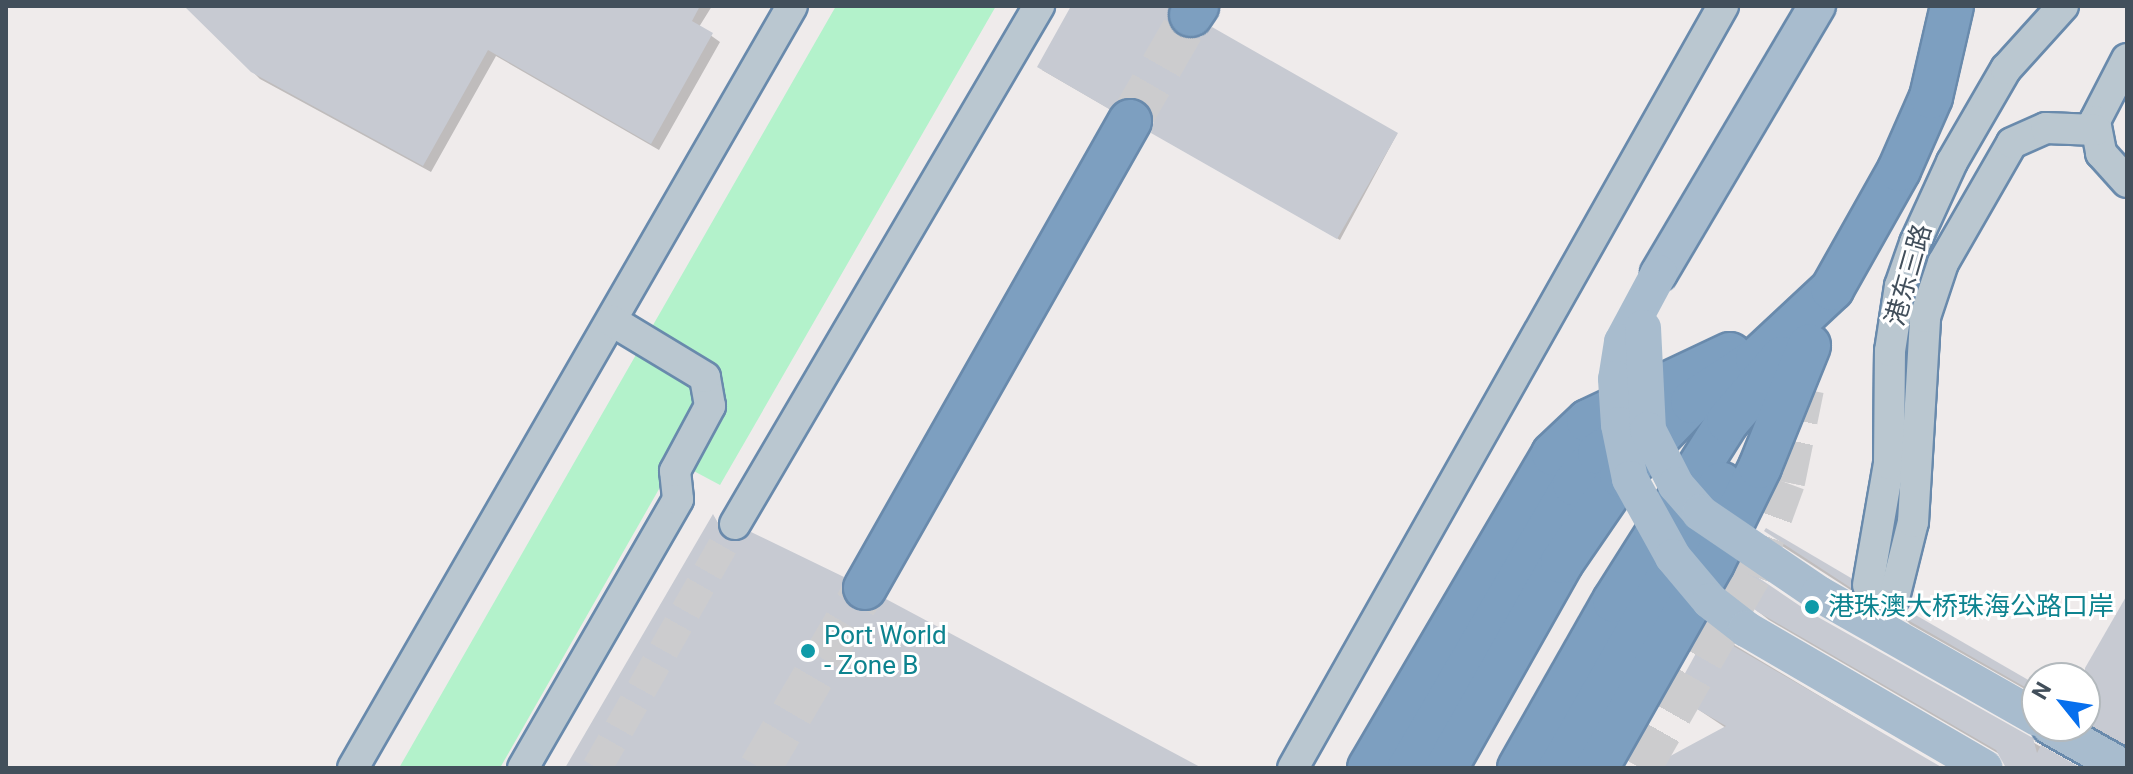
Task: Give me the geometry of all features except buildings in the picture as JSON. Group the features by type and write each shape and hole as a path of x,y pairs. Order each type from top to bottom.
{"highway":[{"path":"1519,768 1614,601 1728,421 1765,379 1832,289 1899,170 1931,97 1952,6"},
{"path":"865,588 1130,121"},
{"path":"1409,768 1574,484 1599,453 1692,402 1788,334 1832,289"},
{"path":"1597,768 1760,467 1832,289"},
{"path":"1369,768 1553,454 1588,421 1655,385 1788,334"},
{"path":"1560,768 1728,472 1765,379"},
{"path":"1446,768 1597,507 1692,402"}],"main road":[{"path":"1817,6 1659,273 1622,342 1616,379 1619,425 1630,479 1673,557 1710,601 1746,629 1985,768"},
{"path":"1659,273 1644,325 1643,390 1648,430 1676,485 1743,546 2021,709"},
{"path":"2078,742 2124,768"}],"street":[{"path":"353,768 792,6"},
{"path":"735,524 1039,6"},
{"path":"1293,768 1723,6"},
{"name":"港东三路","path":"2063,6 2006,69 1952,162 1915,243 1900,286 1890,351 1889,464 1881,592 1913,522 1925,317 1943,263 2012,143 2046,128 2096,130"},
{"path":"2127,59 2099,107 2096,130 2101,153 2127,182"},
{"path":"523,768 678,499 675,471 710,406 705,377 612,321"}],"green space":[{"path":"836,6 996,6 720,485 675,461 500,768 399,768"}],"tunnel":[{"path":"1130,121 1191,15"},
{"path":"1640,768 1750,575 1784,482 1803,389"},
{"path":"597,768 735,524"},
{"path":"760,768 865,588"}],"place":[{"name":"港珠澳大桥珠海公路口岸","path":"1812,607"},
{"name":"Port World - Zone B","path":"808,651"}]}
